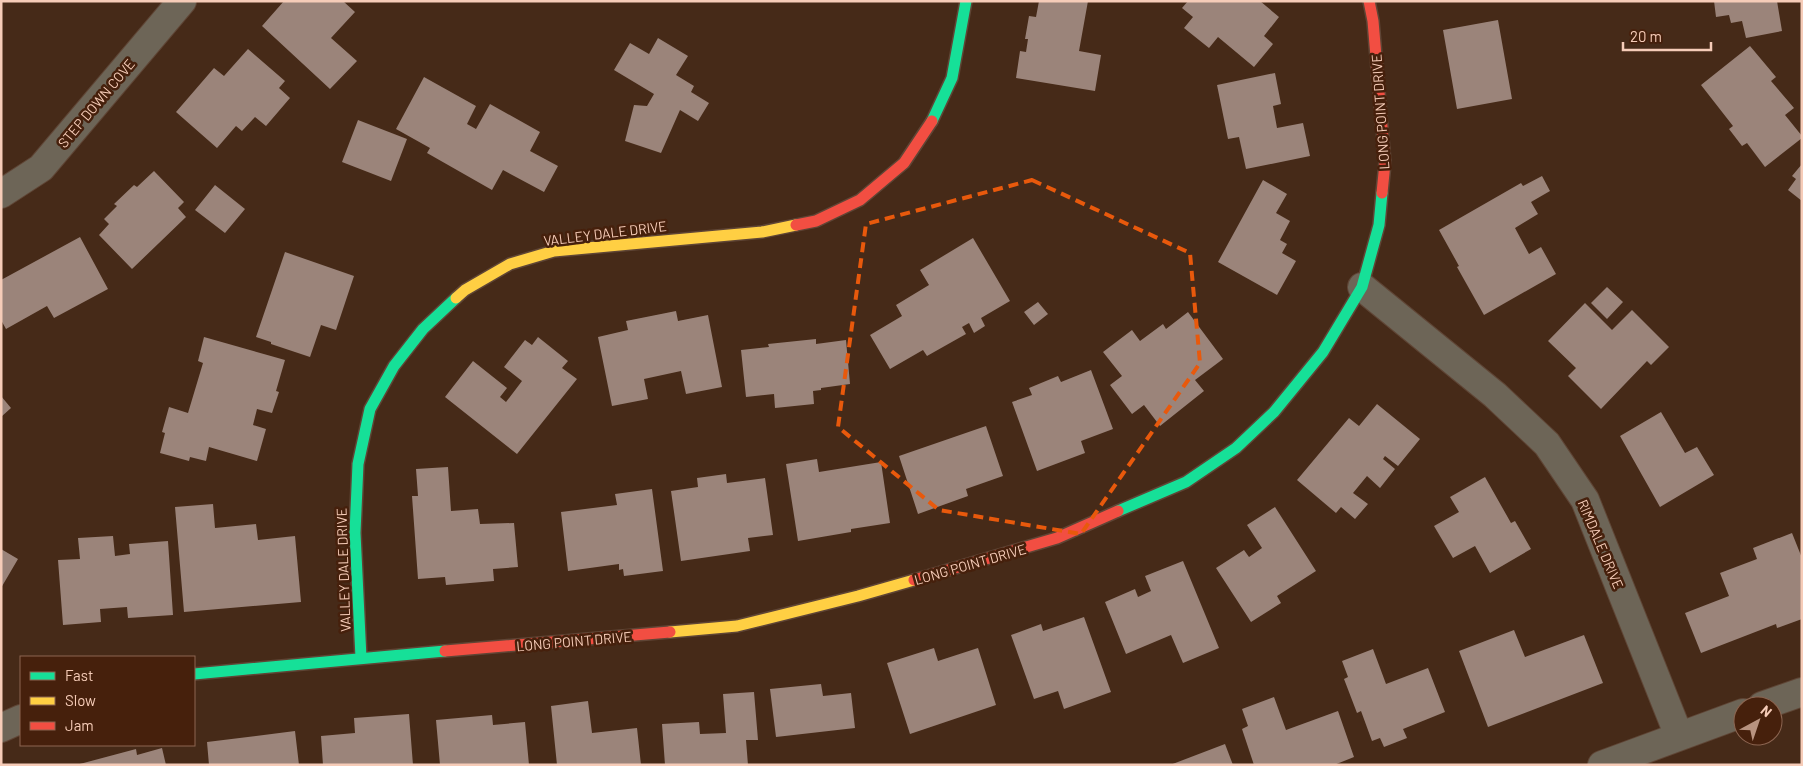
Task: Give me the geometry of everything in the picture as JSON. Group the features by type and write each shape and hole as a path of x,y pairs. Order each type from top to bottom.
{"street":[{"name":"STEP DOWN COVE","path":"1,194 41,168 182,1"},
{"name":"VALLEY DALE DRIVE","path":"361,658 355,533 358,464 370,409 394,366 423,329 465,290 510,264 554,251 762,232 816,221 860,200 904,163 933,120 952,78 966,1"},
{"name":"LONG POINT DRIVE","path":"195,674 737,626 858,596 1057,538 1186,482 1236,448 1274,412 1323,352 1362,286 1379,225 1385,163 1373,21 1369,1"},
{"name":"RIMDALE DRIVE","path":"1362,286 1495,395 1547,444 1585,500 1679,736"},
{"path":"1783,699 1802,692"},
{"path":"1602,765 1733,717"},
{"path":"1,728 20,719"}],"highlighted area":[{"path":"1032,180 1190,253 1200,363 1081,534 939,510 838,427 866,224"}],"building":[{"path":"284,1 343,1 355,12 331,38 357,61 330,89 262,26"},
{"path":"1039,1 1088,1 1079,51 1101,55 1095,91 1016,78 1020,51 1026,52 1028,39 1025,39 1029,16 1036,17"},
{"path":"1188,1 1260,1 1279,17 1264,36 1273,44 1254,67 1218,37 1209,48 1184,28 1193,17 1182,8"},
{"path":"1714,1 1777,1 1782,31 1746,38 1742,21 1731,23 1729,15 1716,17"},
{"path":"1498,20 1512,99 1457,109 1443,30"},
{"path":"658,38 688,56 676,75 694,86 691,92 709,103 698,121 680,110 661,153 625,141 634,105 647,106 654,94 614,70 630,43 649,54"},
{"path":"1750,46 1776,77 1771,81 1794,108 1785,115 1802,136 1802,138 1765,167 1747,143 1742,146 1729,129 1733,126 1701,85"},
{"path":"248,49 285,81 279,88 290,98 266,126 255,117 242,131 236,126 217,148 176,112 214,68 224,76"},
{"path":"1275,73 1281,104 1273,106 1277,128 1303,123 1310,156 1246,169 1239,137 1228,139 1217,85"},
{"path":"424,77 476,106 467,124 476,129 490,104 540,132 530,151 558,166 544,192 503,170 492,190 427,153 430,148 396,129"},
{"path":"358,120 407,139 391,181 342,162"},
{"path":"1802,164 1802,201 1788,190 1796,179 1792,176"},
{"path":"154,171 184,202 178,208 186,217 132,269 99,235 109,224 104,219 117,206 114,204 134,185 137,187"},
{"path":"1542,176 1550,191 1531,202 1538,214 1515,228 1529,254 1541,247 1556,274 1484,315 1439,230 1521,183 1523,186"},
{"path":"1263,180 1287,194 1276,213 1290,221 1280,240 1287,244 1282,253 1296,261 1277,295 1218,262"},
{"path":"215,185 245,209 225,233 195,210"},
{"path":"80,237 108,289 54,318 47,306 6,329 1,320 1,280"},
{"path":"973,238 1010,301 981,318 985,326 974,333 969,323 962,327 966,334 927,356 923,350 890,369 870,335 902,316 896,305 929,285 920,270"},
{"path":"285,252 354,276 336,330 321,325 310,357 256,337"},
{"path":"1607,287 1623,302 1607,319 1591,303"},
{"path":"1038,302 1048,314 1034,325 1024,312"},
{"path":"1585,303 1612,330 1632,310 1669,347 1651,365 1647,361 1601,409 1568,376 1576,368 1548,341"},
{"path":"676,311 678,321 708,315 722,387 686,394 681,371 644,379 648,399 612,406 598,337 628,330 626,321"},
{"path":"1188,312 1223,359 1195,380 1204,391 1160,426 1144,405 1132,414 1110,385 1122,376 1103,352 1132,330 1140,341 1163,324 1166,329"},
{"path":"204,337 285,360 276,391 279,392 272,413 257,409 253,425 266,429 257,461 209,447 206,461 190,457 189,461 160,453 165,433 162,432 169,407 188,413 203,363 198,361"},
{"path":"538,337 568,361 562,368 577,379 517,454 445,397 473,361 507,388 500,397 506,402 522,381 504,367 525,340 532,345"},
{"path":"816,339 816,344 846,340 850,384 813,391 814,404 775,408 774,394 746,397 741,350 769,347 768,344"},
{"path":"1091,370 1113,429 1081,441 1085,453 1037,471 1012,402 1032,395 1029,388 1058,376 1061,382"},
{"path":"1,396 11,408 1,417"},
{"path":"1377,404 1420,439 1398,466 1385,456 1383,459 1395,469 1380,488 1367,476 1353,493 1368,504 1355,519 1341,507 1336,513 1297,480 1349,418 1359,426"},
{"path":"1661,412 1685,453 1697,447 1714,475 1660,507 1620,436"},
{"path":"986,426 1003,476 966,489 968,496 918,514 899,456"},
{"path":"817,459 819,472 881,462 890,523 851,529 851,532 798,541 786,464"},
{"path":"448,467 451,511 478,509 480,524 514,523 518,567 493,569 494,581 446,585 445,577 418,579 412,496 418,496 416,469"},
{"path":"726,474 727,483 765,478 773,535 748,538 750,551 681,561 671,491 698,487 697,478"},
{"path":"1485,477 1511,523 1515,521 1531,549 1490,573 1475,546 1453,558 1434,526 1459,512 1450,497"},
{"path":"652,489 663,571 624,576 623,569 619,570 619,564 568,571 561,512 617,505 615,494"},
{"path":"213,504 215,528 256,524 258,540 295,536 301,602 184,612 175,507"},
{"path":"1275,507 1316,571 1277,596 1281,603 1251,622 1216,568 1244,550 1249,557 1262,548 1247,525"},
{"path":"1792,533 1802,558 1802,619 1777,628 1776,624 1701,653 1685,613 1729,596 1720,573 1757,559 1753,548"},
{"path":"113,536 115,556 130,554 129,544 168,541 173,615 128,618 127,607 100,609 101,622 63,625 58,560 80,559 78,538"},
{"path":"1,549 18,559 1,588"},
{"path":"1183,561 1219,648 1183,663 1171,635 1126,654 1105,602 1135,589 1138,597 1151,591 1145,576"},
{"path":"1084,617 1111,692 1064,709 1058,691 1034,699 1011,635 1041,624 1043,631"},
{"path":"1514,630 1525,657 1584,635 1603,683 1488,727 1459,651"},
{"path":"934,648 938,661 978,648 996,705 910,734 887,663"},
{"path":"1373,649 1386,684 1428,668 1445,712 1403,729 1407,738 1384,747 1380,738 1372,741 1361,711 1357,713 1344,679 1348,677 1342,661"},
{"path":"821,684 823,696 851,693 855,728 776,737 770,689"},
{"path":"754,692 758,740 746,740 748,765 665,765 662,724 699,722 700,734 726,733 723,694"},
{"path":"1274,697 1286,730 1338,711 1354,757 1334,765 1254,765 1242,729 1248,726 1242,709"},
{"path":"588,701 592,733 637,728 641,765 557,765 551,706"},
{"path":"409,714 413,765 323,765 321,736 355,733 354,718"},
{"path":"492,715 493,725 525,722 529,765 440,765 436,720"},
{"path":"295,731 299,765 209,765 207,742"},
{"path":"1225,744 1233,765 1170,765"},
{"path":"162,748 166,765 76,765 136,749 137,755"}],"traffic: fast":[{"path":"932,121 952,78 966,1"},
{"path":"1118,511 1186,482 1236,448 1274,412 1323,352 1362,287 1379,225 1382,193"},
{"path":"361,658 355,533 358,464 370,409 394,366 423,329 456,298"},
{"path":"195,674 445,651"}],"traffic: slow":[{"path":"456,298 465,290 510,264 554,251 762,232 796,225"},
{"path":"670,632 737,626 914,580"}],"traffic: jam":[{"path":"1369,1 1373,21 1385,163 1382,193"},
{"path":"796,225 816,221 860,200 904,163 932,121"},
{"path":"914,580 1057,538 1118,511"},
{"path":"445,651 670,632"}]}
